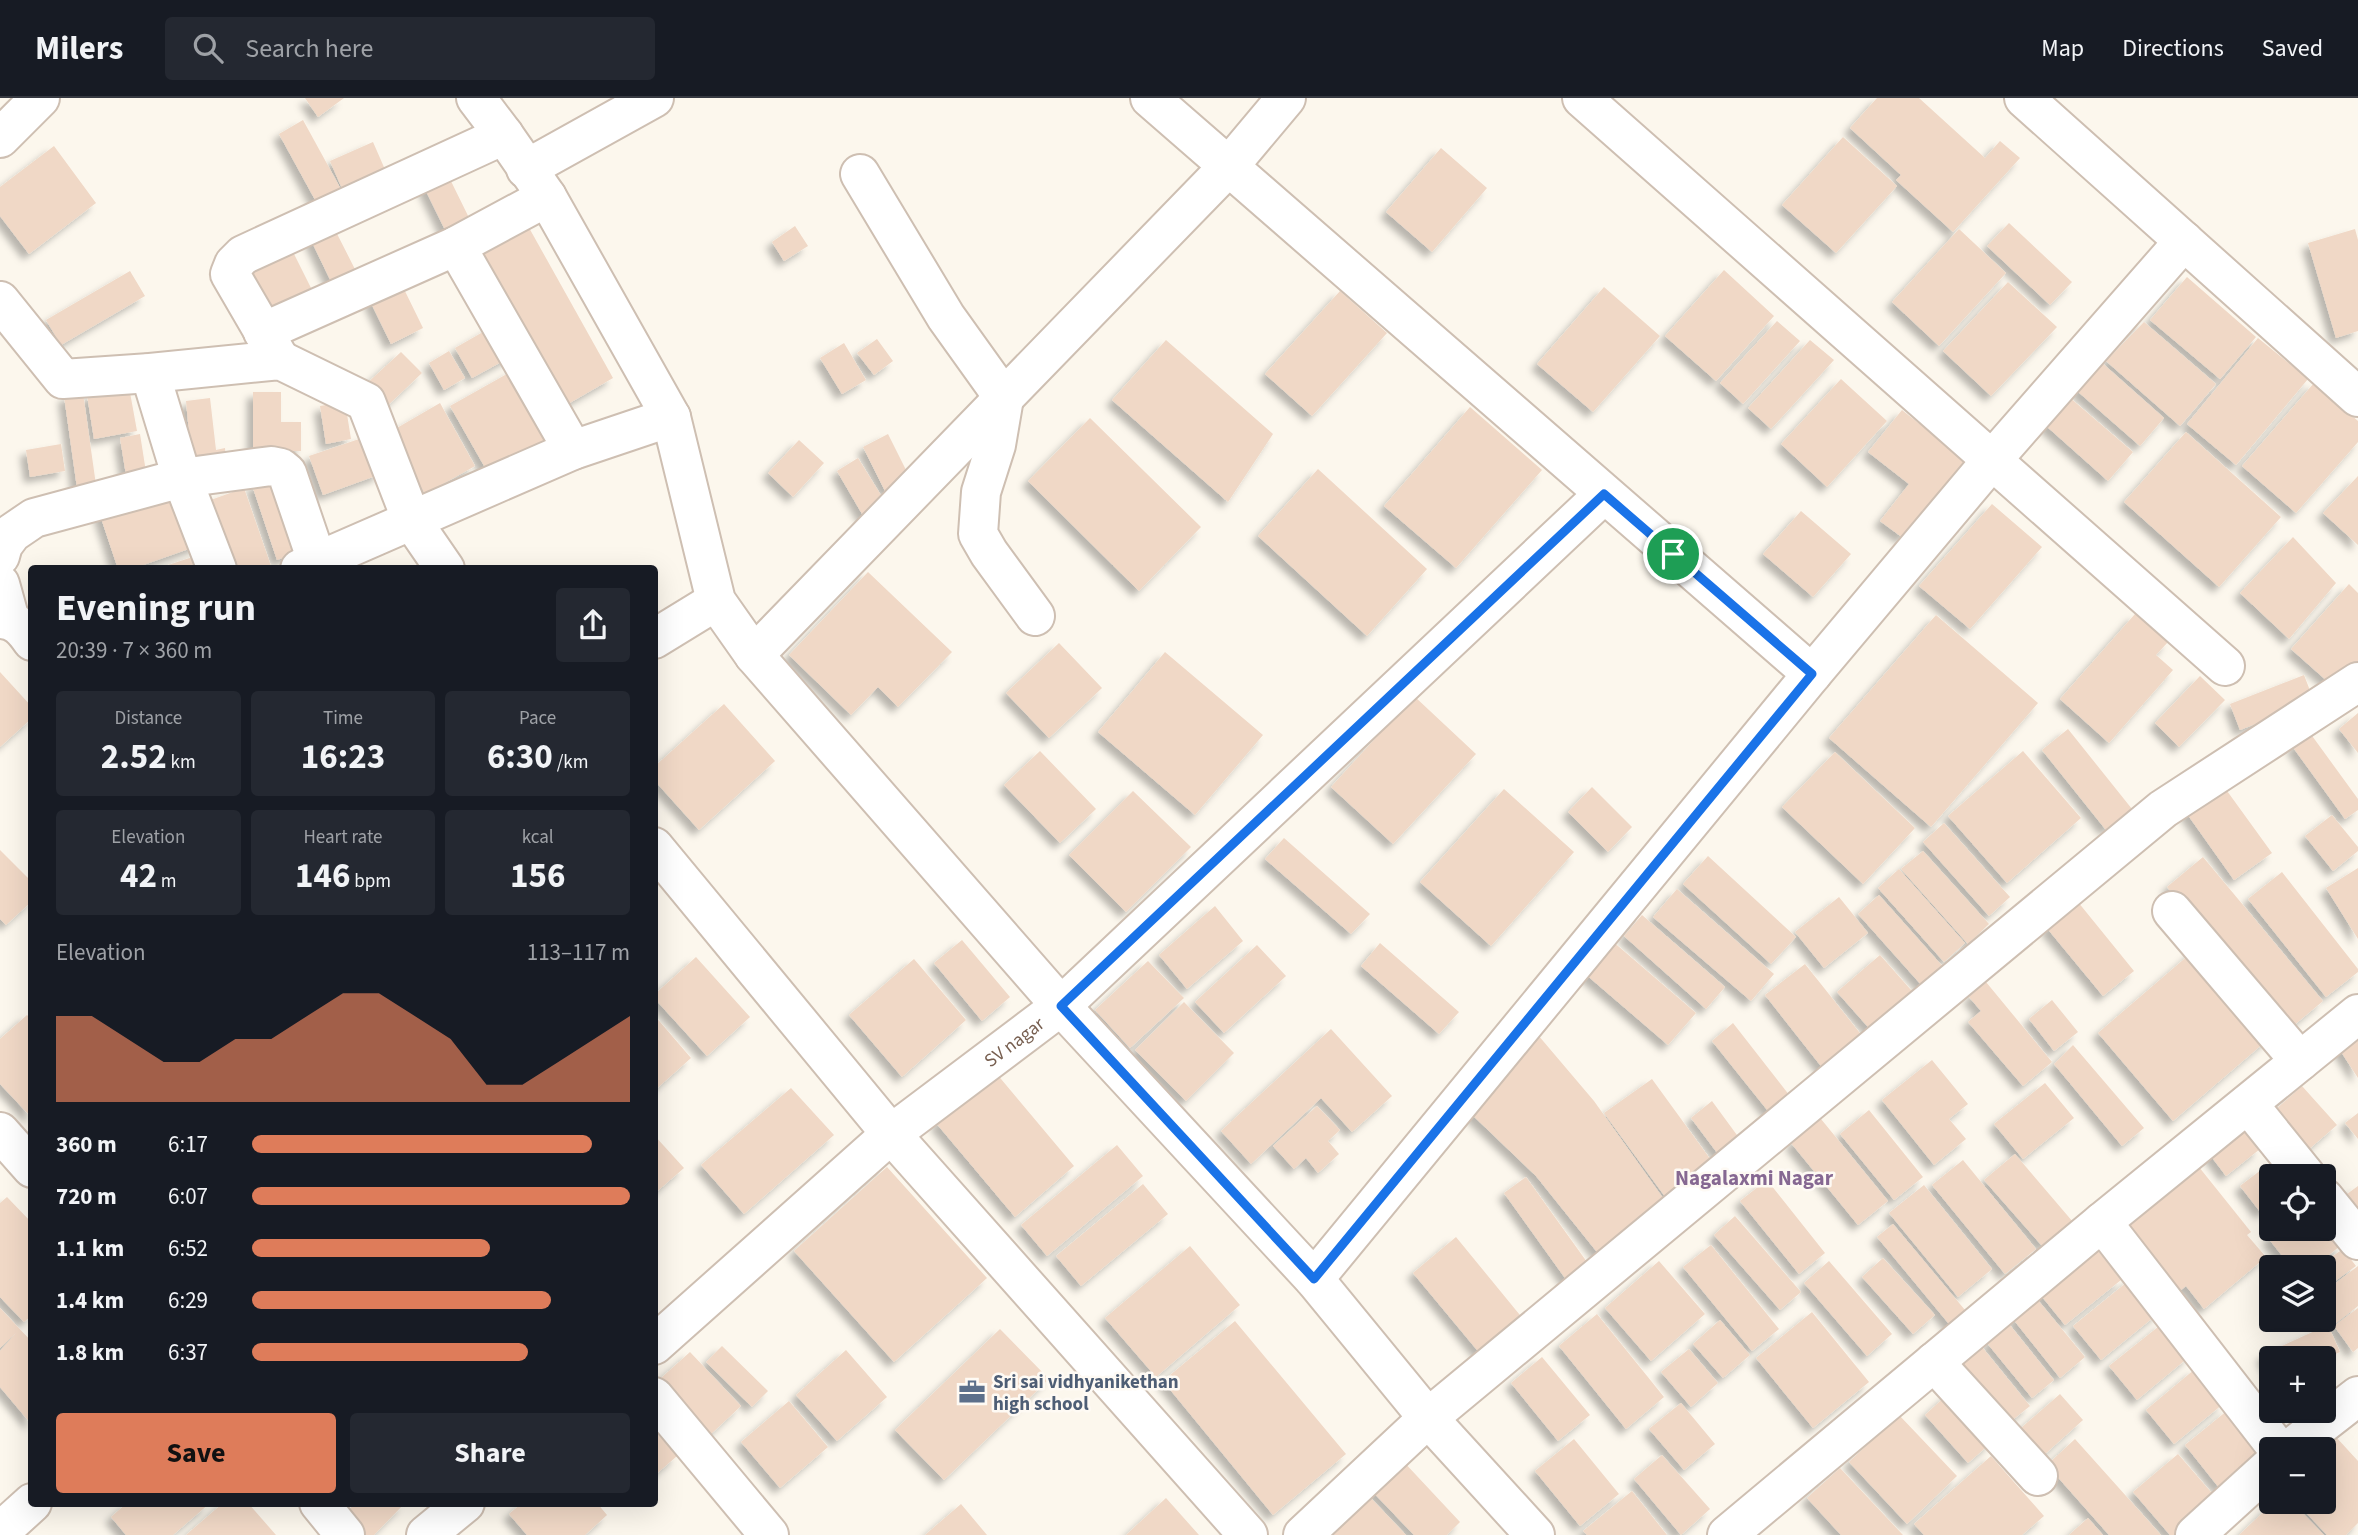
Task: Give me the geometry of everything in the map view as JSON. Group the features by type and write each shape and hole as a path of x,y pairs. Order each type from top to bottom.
{"street":[{"path":"0,138 40,98"},
{"path":"476,98 537,183 671,417 716,601 754,655 1061,1006 1314,1279 1428,1418 1535,1535"},
{"path":"0,301 63,379 150,373 271,346 456,246 654,98"},
{"path":"1150,98 1812,674"},
{"path":"754,655 1229,166 1286,98"},
{"path":"1582,98 2225,666"},
{"path":"2024,98 2358,397"},
{"path":"442,565 412,521 366,402 271,346 230,274 234,264 243,255 504,135"},
{"path":"860,174 946,317 1004,398 996,444 981,492 978,534 1035,616"},
{"path":"1314,1279 1812,674 1992,460 2184,241"},
{"path":"456,246 573,450"},
{"path":"150,373 182,478 215,565"},
{"path":"0,556 3,545 12,533 34,518 182,478 271,466 281,468 287,473 308,565 573,450 671,417"},
{"name":"SV nagar","path":"658,1341 891,1134 1061,1006 1604,494"},
{"path":"658,637 716,601"},
{"path":"1303,1535 1428,1418 2163,809 2358,682"},
{"path":"658,852 891,1134 1248,1535"},
{"path":"2172,911 2300,1060"},
{"path":"1727,1535 2102,1222 2358,1014"},
{"path":"2248,1104 2296,1164"},
{"path":"2336,1213 2358,1240"},
{"path":"2102,1222 2269,1437"},
{"path":"1934,1362 2038,1476"},
{"path":"658,1402 769,1535"},
{"path":"2309,1437 2353,1409"},
{"path":"2195,1535 2259,1477"},
{"path":"0,1532 28,1507"},
{"path":"322,1507 345,1535"},
{"path":"426,1535 460,1507"}],"building":[{"path":"305,98 344,98 318,117"},
{"path":"1877,98 1919,98 1985,158 2000,141 2020,158 1953,232 1896,180 1901,175 1850,128"},
{"path":"303,120 343,193 319,207 279,134"},
{"path":"1843,137 1897,186 1836,253 1782,205"},
{"path":"373,142 390,181 347,200 330,161"},
{"path":"54,146 96,203 29,254 0,216 0,187"},
{"path":"1441,148 1487,188 1432,252 1386,212"},
{"path":"446,171 474,228 450,240 422,183"},
{"path":"523,217 613,378 554,412 463,250"},
{"path":"2009,223 2072,282 2050,305 1987,246"},
{"path":"332,224 361,281 337,294 309,236"},
{"path":"795,226 808,246 784,261 772,242"},
{"path":"1959,229 2006,273 1939,346 1892,302"},
{"path":"2355,229 2358,240 2358,331 2336,338 2308,243"},
{"path":"290,246 315,296 268,319 243,270"},
{"path":"1724,270 1774,316 1716,381 1665,336"},
{"path":"130,271 145,296 61,345 46,320"},
{"path":"2187,277 2256,337 2220,379 2150,320"},
{"path":"2008,282 2057,327 1991,396 1943,351"},
{"path":"401,283 423,328 391,344 369,299"},
{"path":"1604,287 1660,336 1593,412 1537,364"},
{"path":"1340,291 1387,333 1312,416 1265,374"},
{"path":"1777,321 1800,341 1743,404 1720,383"},
{"path":"2144,322 2216,384 2180,426 2106,361"},
{"path":"497,324 514,355 472,378 455,348"},
{"path":"2258,338 2308,379 2236,465 2187,424"},
{"path":"877,339 893,361 874,375 857,353"},
{"path":"1166,340 1273,434 1228,502 1112,400"},
{"path":"1810,340 1834,360 1771,429 1748,408"},
{"path":"844,343 866,380 842,394 820,358"},
{"path":"449,351 465,378 444,390 429,363"},
{"path":"401,352 422,373 384,409 363,387"},
{"path":"2101,362 2164,418 2140,446 2076,390"},
{"path":"514,370 554,443 491,478 450,406"},
{"path":"1841,379 1887,421 1827,487 1781,444"},
{"path":"2314,383 2358,421 2358,442 2296,513 2242,466"},
{"path":"129,387 137,431 94,439 87,395"},
{"path":"253,392 281,392 281,422 301,422 301,451 253,451"},
{"path":"83,393 96,485 77,488 64,396"},
{"path":"2069,397 2133,452 2108,481 2044,424"},
{"path":"210,398 216,450 225,448 226,460 192,464 186,401"},
{"path":"345,402 351,439 326,444 320,406"},
{"path":"440,403 475,466 425,494 390,432"},
{"path":"1470,407 1542,470 1456,568 1384,506"},
{"path":"1902,410 1965,460 1903,538 1880,521 1909,484 1868,452"},
{"path":"1090,418 1201,527 1139,591 1028,481"},
{"path":"2186,432 2281,517 2219,587 2124,502"},
{"path":"140,434 146,472 126,475 120,438"},
{"path":"888,434 911,480 886,493 863,447"},
{"path":"368,436 381,474 323,495 309,456"},
{"path":"799,440 824,463 793,497 768,473"},
{"path":"61,444 65,471 30,477 26,450"},
{"path":"858,458 887,505 865,519 837,471"},
{"path":"1318,469 1427,569 1367,636 1258,536"},
{"path":"280,476 306,550 277,560 252,485"},
{"path":"2358,476 2358,545 2323,513"},
{"path":"178,481 200,545 143,565 117,565 98,509"},
{"path":"244,488 271,565 230,565 208,501"},
{"path":"1992,504 2042,547 1970,629 1919,586"},
{"path":"1801,511 1851,554 1813,597 1763,554"},
{"path":"2293,537 2336,583 2289,639 2240,593"},
{"path":"202,554 206,565 168,565"},
{"path":"868,572 952,652 898,707 878,687 851,715 789,655"},
{"path":"2349,584 2358,593 2358,665 2336,689 2291,649"},
{"path":"2135,614 2168,642 2156,655 2173,670 2109,743 2060,699"},
{"path":"1936,615 2038,703 1931,827 1829,738"},
{"path":"1059,643 1102,688 1049,738 1006,693"},
{"path":"1165,652 1263,735 1195,815 1098,732"},
{"path":"0,672 28,703 28,722 0,747"},
{"path":"2304,675 2314,701 2240,730 2230,704"},
{"path":"2200,676 2225,700 2179,747 2155,723"},
{"path":"1414,696 1476,754 1393,844 1331,787"},
{"path":"724,704 775,761 699,830 658,784 658,763"},
{"path":"2358,713 2358,753 2339,729"},
{"path":"2068,729 2132,809 2106,830 2042,750"},
{"path":"2310,733 2358,799 2358,810 2345,819 2292,746"},
{"path":"1040,751 1096,809 1060,843 1004,785"},
{"path":"2023,751 2081,818 2007,883 1948,816"},
{"path":"1835,752 1915,828 1863,884 1782,807"},
{"path":"2222,784 2272,853 2234,880 2185,811"},
{"path":"1592,787 1632,827 1608,852 1568,812"},
{"path":"1504,789 1574,852 1491,946 1420,882"},
{"path":"1133,791 1191,847 1126,912 1069,855"},
{"path":"2332,815 2358,847 2358,851 2333,871 2305,836"},
{"path":"1944,823 2010,897 1989,916 1923,842"},
{"path":"1284,838 1370,914 1351,934 1265,859"},
{"path":"0,850 28,878 28,905 6,925 0,919"},
{"path":"1923,851 1989,924 1968,944 1901,869"},
{"path":"1708,856 1796,937 1771,964 1683,884"},
{"path":"2203,857 2323,1001 2287,1031 2167,887"},
{"path":"2358,868 2358,939 2326,888"},
{"path":"1899,869 1965,943 1944,962 1878,888"},
{"path":"2282,872 2358,969 2358,972 2326,997 2248,899"},
{"path":"1677,889 1774,974 1751,1001 1653,917"},
{"path":"1879,895 1945,969 1924,988 1858,914"},
{"path":"1839,897 1868,933 1824,968 1795,932"},
{"path":"2078,902 2134,971 2103,996 2046,927"},
{"path":"1215,906 1243,941 1187,989 1159,955"},
{"path":"1642,915 1725,987 1706,1009 1624,936"},
{"path":"962,940 1010,997 982,1021 934,963"},
{"path":"1611,940 1696,1013 1668,1045 1583,972"},
{"path":"1380,943 1459,1012 1439,1034 1361,966"},
{"path":"1257,945 1286,976 1224,1033 1195,1002"},
{"path":"2197,948 2272,1036 2173,1121 2098,1033"},
{"path":"1880,955 1919,999 1876,1036 1837,992"},
{"path":"696,957 750,1017 707,1056 658,1002 658,991"},
{"path":"914,959 966,1020 902,1077 849,1015"},
{"path":"1148,961 1184,998 1130,1048 1095,1010"},
{"path":"1805,964 1867,1042 1828,1075 1765,995"},
{"path":"1986,982 2052,1062 2023,1086 1968,1022 1981,1011 1969,997"},
{"path":"2052,1000 2078,1032 2054,1051 2029,1019"},
{"path":"1184,1002 1234,1053 1186,1101 1135,1050"},
{"path":"28,1016 28,1114 0,1084 0,1039"},
{"path":"658,1020 691,1058 658,1087"},
{"path":"1733,1023 1797,1105 1776,1121 1712,1041"},
{"path":"2358,1025 2358,1078 2336,1044"},
{"path":"1331,1029 1392,1096 1352,1132 1321,1098 1251,1164 1221,1131"},
{"path":"1538,1035 1594,1101 1673,1212 1605,1262 1536,1176 1464,1107"},
{"path":"2073,1045 2144,1128 2122,1146 2054,1064"},
{"path":"1932,1060 1968,1104 1949,1119 1966,1139 1934,1165 1882,1100"},
{"path":"996,1073 1074,1166 1015,1217 936,1123"},
{"path":"1652,1079 1716,1167 1669,1202 1604,1113"},
{"path":"2045,1083 2074,1118 2023,1159 1994,1124"},
{"path":"2302,1086 2337,1125 2308,1150 2274,1111"},
{"path":"791,1088 834,1135 744,1214 701,1165"},
{"path":"1712,1101 1745,1146 1724,1162 1691,1118"},
{"path":"1317,1106 1340,1130 1328,1141 1339,1154 1318,1173 1306,1158 1294,1169 1273,1146"},
{"path":"1869,1110 1923,1177 1894,1200 1840,1134"},
{"path":"2358,1113 2358,1139 2345,1123"},
{"path":"1821,1119 1888,1201 1858,1225 1791,1143"},
{"path":"2239,1121 2260,1149 2226,1176 2204,1147"},
{"path":"658,1139 684,1168 658,1191"},
{"path":"1117,1145 1143,1176 1047,1256 1021,1225"},
{"path":"2015,1154 2073,1222 2043,1247 1984,1180"},
{"path":"2191,1157 2251,1232 2247,1235 2264,1255 2259,1255 2259,1263 2204,1309 2186,1286 2176,1294 2116,1219"},
{"path":"1963,1160 2036,1249 2005,1274 1932,1185"},
{"path":"887,1167 987,1278 894,1362 794,1251"},
{"path":"2259,1172 2259,1210 2240,1186"},
{"path":"1526,1177 1592,1269 1570,1285 1504,1193"},
{"path":"1767,1180 1825,1253 1799,1274 1740,1201"},
{"path":"1143,1184 1168,1214 1081,1286 1056,1256"},
{"path":"1924,1185 1992,1269 1958,1297 1889,1213"},
{"path":"2358,1186 2358,1219 2343,1197"},
{"path":"7,1197 28,1219 28,1318 24,1322 0,1297 0,1203"},
{"path":"1735,1216 1801,1292 1780,1310 1714,1235"},
{"path":"1893,1224 1970,1316 1954,1330 1877,1237"},
{"path":"1456,1237 1524,1320 1482,1356 1413,1273"},
{"path":"2270,1241 2336,1241 2340,1246 2329,1255 2281,1255"},
{"path":"1711,1245 1779,1329 1752,1351 1683,1267"},
{"path":"1190,1246 1240,1305 1156,1377 1105,1318"},
{"path":"2095,1247 2121,1280 2065,1325 2039,1293"},
{"path":"2343,1249 2356,1266 2336,1280 2336,1255"},
{"path":"1883,1258 1935,1315 1913,1334 1862,1277"},
{"path":"1659,1261 1705,1314 1651,1361 1605,1308"},
{"path":"1829,1261 1892,1334 1867,1356 1804,1283"},
{"path":"2358,1266 2358,1306 2336,1323 2336,1283"},
{"path":"2132,1278 2160,1312 2101,1360 2073,1326"},
{"path":"2037,1299 2085,1357 2060,1378 2013,1319"},
{"path":"0,1308 28,1338 28,1420 0,1387 0,1351 16,1333 0,1348"},
{"path":"2358,1308 2358,1348 2353,1352 2336,1329 2336,1324"},
{"path":"1812,1312 1869,1382 1813,1428 1756,1358"},
{"path":"1597,1314 1664,1397 1626,1429 1559,1346"},
{"path":"1720,1320 1750,1355 1723,1378 1693,1344"},
{"path":"1235,1321 1346,1454 1273,1515 1163,1381"},
{"path":"2163,1323 2190,1356 2137,1400 2109,1366"},
{"path":"2009,1324 2054,1380 2032,1398 1987,1343"},
{"path":"1000,1329 1049,1379 944,1480 895,1430"},
{"path":"2313,1332 2331,1332 2340,1352 2336,1354 2336,1346 2282,1346"},
{"path":"722,1346 768,1391 752,1407 706,1362"},
{"path":"1982,1347 2030,1406 2005,1426 1957,1367"},
{"path":"1689,1349 1718,1383 1691,1407 1661,1372"},
{"path":"846,1350 887,1397 837,1441 796,1395"},
{"path":"690,1352 741,1406 711,1434 660,1379"},
{"path":"1542,1357 1590,1415 1558,1441 1511,1383"},
{"path":"2195,1369 2223,1404 2174,1444 2146,1410"},
{"path":"1949,1393 1992,1442 1968,1463 1925,1415"},
{"path":"2060,1394 2083,1420 2045,1454 2021,1428"},
{"path":"789,1401 828,1447 780,1488 741,1442"},
{"path":"1681,1403 1715,1444 1684,1470 1649,1429"},
{"path":"2228,1410 2259,1448 2259,1458 2220,1489 2185,1445"},
{"path":"1899,1415 1957,1476 1907,1524 1849,1462"},
{"path":"658,1435 677,1456 658,1473"},
{"path":"2336,1437 2358,1461 2358,1523 2346,1535 2327,1535 2307,1514 2336,1514"},
{"path":"1574,1439 1619,1494 1580,1526 1535,1471"},
{"path":"2075,1439 2161,1535 2109,1535 2047,1465"},
{"path":"2178,1454 2217,1499 2174,1535 2170,1535 2133,1492"},
{"path":"1662,1455 1710,1509 1681,1535 1634,1479"},
{"path":"1991,1456 2044,1516 2022,1535 1924,1535 1914,1524"},
{"path":"1402,1460 1460,1522 1447,1535 1414,1535 1371,1490"},
{"path":"1840,1468 1903,1535 1841,1535 1807,1498"},
{"path":"1632,1491 1667,1535 1587,1535 1583,1531"},
{"path":"1367,1494 1406,1535 1324,1535"},
{"path":"1166,1498 1199,1535 1126,1535"},
{"path":"961,1504 987,1535 925,1535"},
{"path":"122,1507 205,1507 173,1535 126,1535 111,1517"},
{"path":"218,1507 252,1507 276,1535 186,1535"},
{"path":"352,1507 401,1507 374,1535 362,1535 343,1517"},
{"path":"517,1507 600,1507 607,1515 585,1535 527,1535 509,1514"},
{"path":"2261,1514 2304,1514 2324,1535 2239,1535"},
{"path":"2088,1518 2103,1535 2069,1535"}],"place":[{"name":"Sri sai vidhyanikethan high school","path":"972,1392"}],"district":[{"name":"Nagalaxmi Nagar","path":"1754,1178"}],"route":[{"path":"1604,494 1673,554 1812,674 1314,1279 1061,1006 1604,494"}]}
